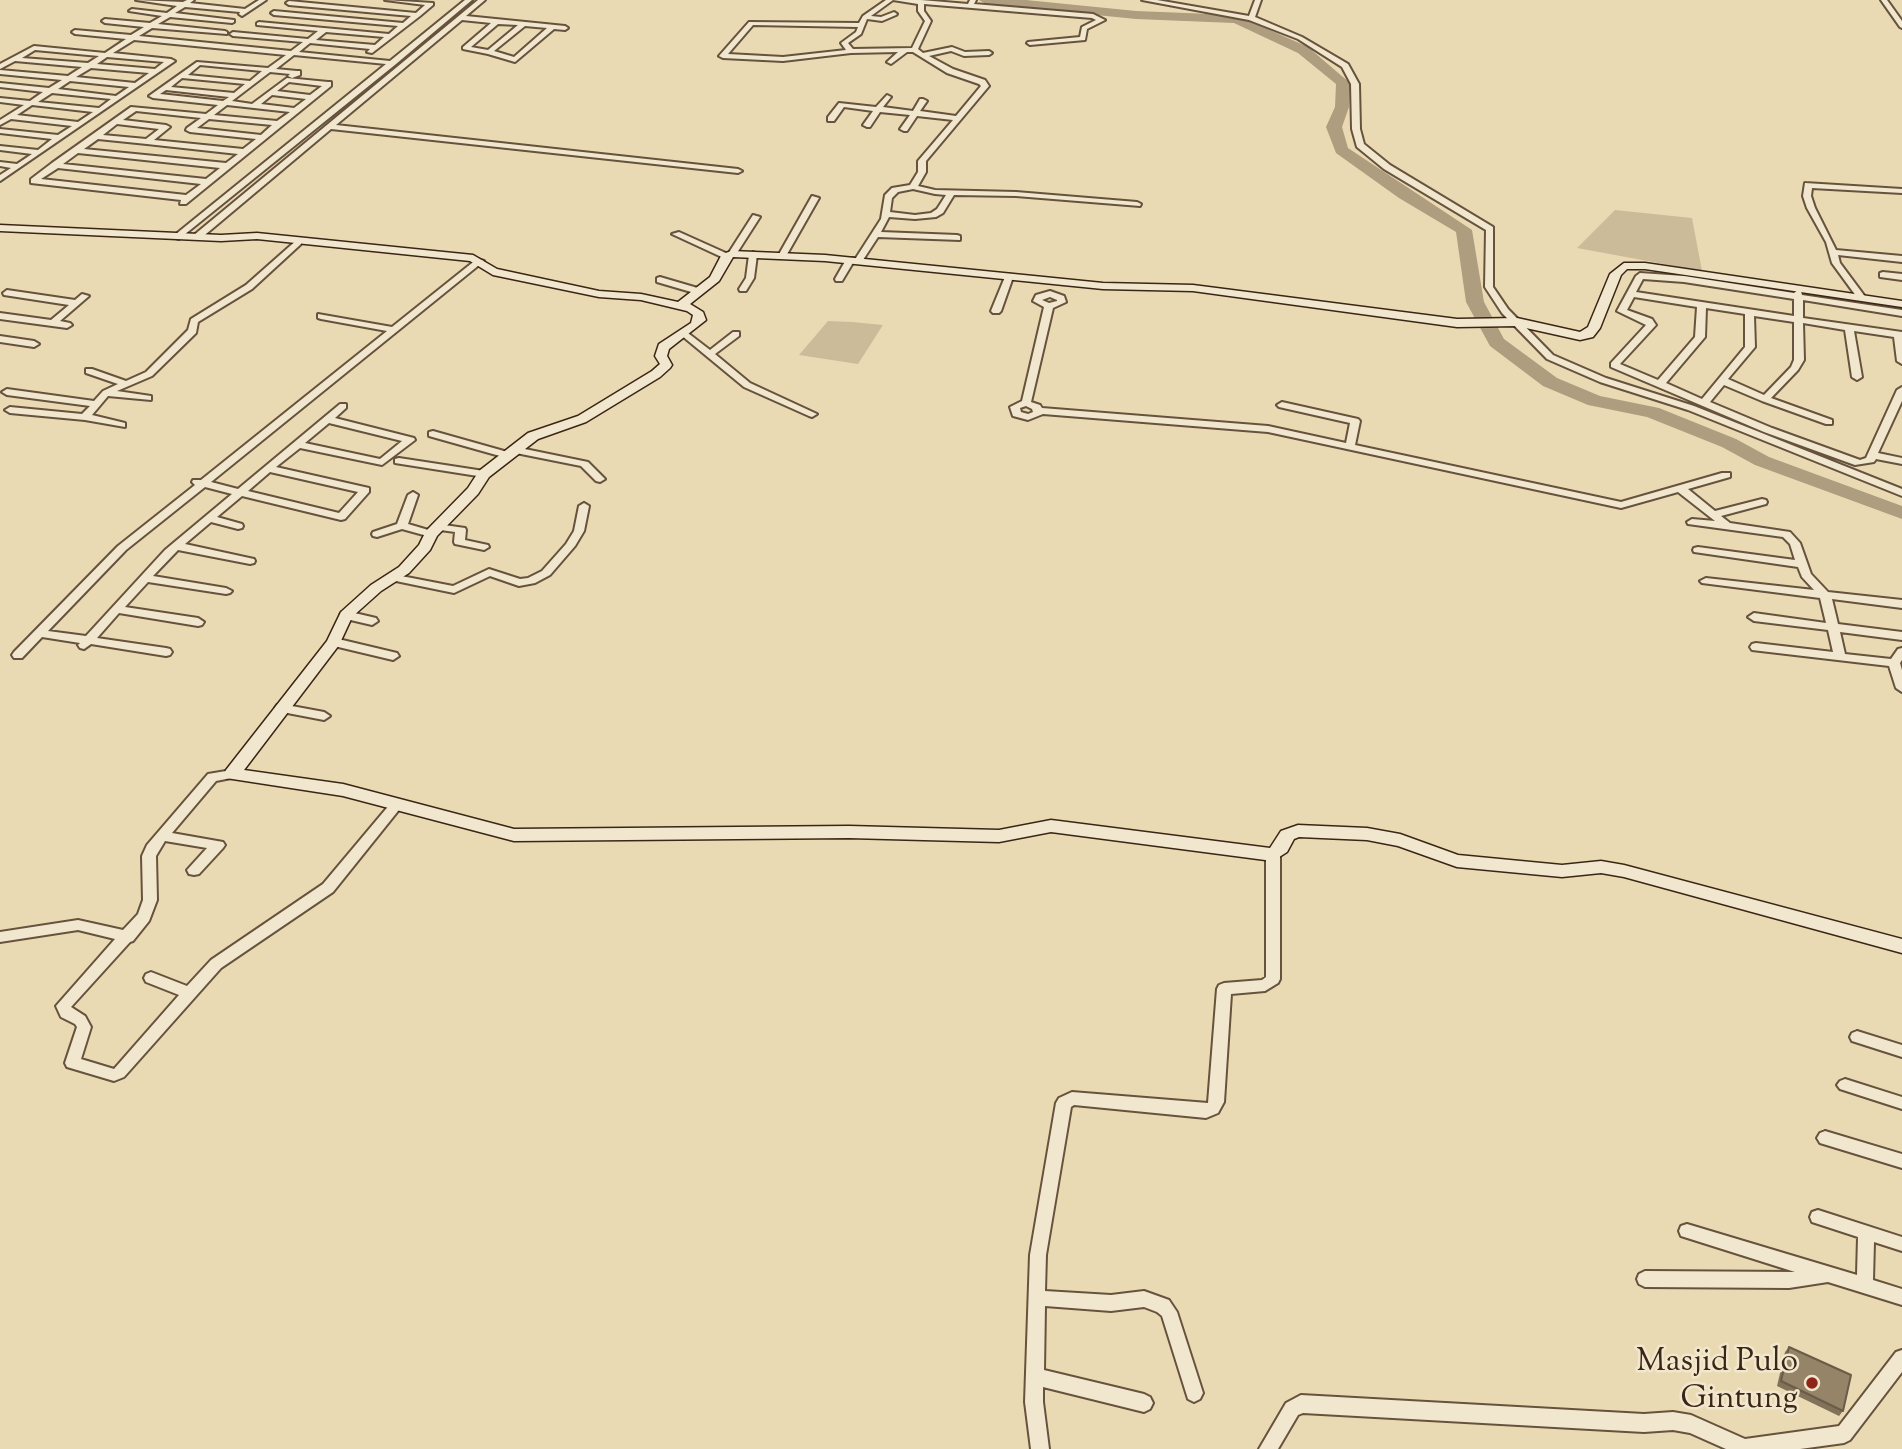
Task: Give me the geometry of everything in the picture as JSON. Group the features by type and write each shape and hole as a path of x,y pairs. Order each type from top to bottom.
{"street":[{"path":"139,0 188,2 247,10"},
{"path":"216,32 263,0"},
{"path":"105,21 373,50 431,4 388,0"},
{"path":"180,236 469,0"},
{"path":"197,237 482,0"},
{"path":"851,51 844,44 859,33 865,17 890,0"},
{"path":"896,0 971,3 1093,16 1102,20 1084,28 1083,39 1030,43"},
{"path":"1144,0 1251,18 1300,38 1345,66 1355,84 1356,129 1363,148 1387,167 1486,225 1489,229 1489,287 1496,301 1545,353 1571,368 1691,408 1902,493"},
{"path":"1251,18 1258,0"},
{"path":"1884,0 1902,26"},
{"path":"242,35 291,1 418,15"},
{"path":"0,123 188,2"},
{"path":"918,52 928,21 921,11 921,2"},
{"path":"339,19 354,9"},
{"path":"132,11 232,21"},
{"path":"1892,12 1902,12"},
{"path":"274,13 404,25"},
{"path":"865,17 883,19 894,14"},
{"path":"305,28 320,17"},
{"path":"462,18 565,28"},
{"path":"344,32 358,21"},
{"path":"497,21 465,48 522,54 552,27"},
{"path":"861,25 752,23 723,56 783,59 851,51 918,52 952,49 964,54 989,53"},
{"path":"259,24 390,36"},
{"path":"491,51 524,24"},
{"path":"190,130 324,30"},
{"path":"75,32 285,58 402,67"},
{"path":"108,40 293,53 387,66"},
{"path":"0,66 31,48 171,61 0,179"},
{"path":"891,62 905,50"},
{"path":"918,52 957,75 985,83 941,134"},
{"path":"0,58 156,71"},
{"path":"188,198 34,181 199,63 297,73 254,106"},
{"path":"0,72 136,85"},
{"path":"181,76 252,83"},
{"path":"180,204 328,84 287,80"},
{"path":"0,85 118,98"},
{"path":"164,88 235,95"},
{"path":"270,93 312,97"},
{"path":"153,96 296,110"},
{"path":"867,124 887,97"},
{"path":"0,100 100,110"},
{"path":"904,129 923,101"},
{"path":"831,119 842,105 955,118"},
{"path":"913,187 922,172 922,161 955,118 960,105"},
{"path":"134,109 280,124"},
{"path":"0,116 79,124"},
{"path":"116,122 263,137"},
{"path":"147,142 166,127"},
{"path":"310,129 738,171"},
{"path":"0,131 60,138"},
{"path":"192,146 211,132"},
{"path":"96,136 245,152"},
{"path":"110,189 170,144"},
{"path":"0,148 39,152"},
{"path":"76,150 227,166"},
{"path":"0,164 18,166"},
{"path":"55,165 208,182"},
{"path":"1862,298 1836,263 1811,208 1807,196 1808,185 1902,191"},
{"path":"839,279 876,234 886,214 888,197 892,192 913,187 927,191 1137,204"},
{"path":"886,214 929,216 940,211 952,191"},
{"path":"782,256 815,198"},
{"path":"678,306 715,279 756,217"},
{"path":"0,228 197,237 257,236 480,261 493,272 678,306 697,311 700,317 684,333 663,347 661,356 666,365 656,374 582,419 537,433 484,474 473,491 434,531 421,553 404,570 391,577 346,615 334,642 232,774"},
{"path":"676,234 729,255 854,261 1052,281 1218,291 1459,323 1515,322 1574,335 1588,334 1616,274 1624,266 1645,266 1902,313"},
{"path":"876,234 957,238"},
{"path":"85,417 106,393 149,374 193,331 194,321 249,287 299,242"},
{"path":"1837,252 1902,258"},
{"path":"743,289 750,278 753,255"},
{"path":"18,655 122,548 199,482 480,261"},
{"path":"1902,303 1798,294 1647,275 1638,279 1623,312 1648,320 1651,326 1615,368 1855,462 1867,462 1872,455 1902,390"},
{"path":"1883,275 1902,277"},
{"path":"996,311 1009,277"},
{"path":"660,280 698,291"},
{"path":"1052,281 1050,294 1062,300 1057,305 1049,306 1026,404 1034,405 1040,411 1268,429 1621,505 1726,475"},
{"path":"7,293 76,303"},
{"path":"1630,294 1900,335 1902,360"},
{"path":"1765,399 1795,369 1798,360 1798,294"},
{"path":"53,323 85,296"},
{"path":"1660,384 1700,337 1702,305"},
{"path":"1704,403 1751,347 1749,312"},
{"path":"0,316 66,325"},
{"path":"321,316 391,330"},
{"path":"1849,328 1857,377"},
{"path":"684,333 747,385 812,414"},
{"path":"711,353 736,334"},
{"path":"0,339 34,344"},
{"path":"89,372 127,383"},
{"path":"1724,381 1829,422"},
{"path":"7,392 98,404"},
{"path":"106,393 148,398"},
{"path":"86,643 176,546 343,405"},
{"path":"1282,405 1355,421 1350,446"},
{"path":"10,410 85,417 122,425"},
{"path":"298,444 382,462 410,440 327,419"},
{"path":"433,434 511,453 570,460 591,468 600,479"},
{"path":"1872,455 1902,461"},
{"path":"399,461 484,474"},
{"path":"199,482 341,517 365,490 269,469"},
{"path":"1680,488 1727,526"},
{"path":"402,526 412,495"},
{"path":"1713,515 1762,502"},
{"path":"391,577 453,590 489,572 519,583 531,581 546,573 570,546 579,531 584,506"},
{"path":"210,519 238,526"},
{"path":"1692,522 1786,534 1795,543 1806,575 1825,595 1840,656"},
{"path":"377,534 402,526 434,531 461,530 458,541 484,547"},
{"path":"176,546 250,561"},
{"path":"1698,550 1802,564"},
{"path":"144,578 226,591"},
{"path":"1706,580 1902,604"},
{"path":"116,609 198,622"},
{"path":"346,615 372,621"},
{"path":"1755,617 1902,636"},
{"path":"40,633 86,643 166,652"},
{"path":"334,642 393,656"},
{"path":"1756,647 1840,656 1898,657 1902,688"},
{"path":"281,708 324,716"},
{"path":"396,806 359,855 322,894 216,964 119,1073 114,1075 72,1063 84,1027 80,1020 66,1013 63,1006 101,962 128,937 148,906 149,856 162,836 212,777 232,774 343,790 514,835 849,832 999,836 1051,826 1273,855 1281,848 1287,835 1311,830 1390,838 1457,861 1562,871 1608,868 1902,946"},
{"path":"162,836 218,845 194,870"},
{"path":"1040,1449 1034,1402 1038,1255 1065,1101 1072,1098 1206,1111 1215,1105 1224,989 1265,985 1273,979 1273,855"},
{"path":"0,937 78,925 128,937"},
{"path":"151,978 191,994"},
{"path":"1857,1037 1902,1051"},
{"path":"1845,1085 1902,1103"},
{"path":"1825,1138 1902,1161"},
{"path":"1818,1217 1902,1244"},
{"path":"1687,1231 1865,1283 1902,1297"},
{"path":"1865,1283 1866,1231"},
{"path":"1645,1279 1788,1280 1831,1274"},
{"path":"1036,1298 1111,1303 1144,1298 1163,1306 1169,1312 1194,1393"},
{"path":"1268,1449 1292,1409 1301,1404 1644,1423 1673,1421 1691,1424 1740,1448 1844,1434 1902,1359"},
{"path":"1034,1376 1144,1403"}],"shaded area":[{"path":"1615,210 1692,218 1702,271 1577,248"},
{"path":"828,321 883,325 858,364 799,355"}],"building":[{"name":"Masjid Pulo Gintung","path":"1789,1347 1851,1375 1843,1411 1781,1381"}],"waterway":[{"path":"986,0 1136,15 1236,19 1303,50 1343,83 1342,107 1334,127 1341,150 1405,195 1464,230 1475,302 1497,342 1550,382 1595,401 1652,412 1729,443 1762,461 1902,513"}],"place":[{"name":"Masjid Pulo Gintung","path":"1812,1383"}]}
